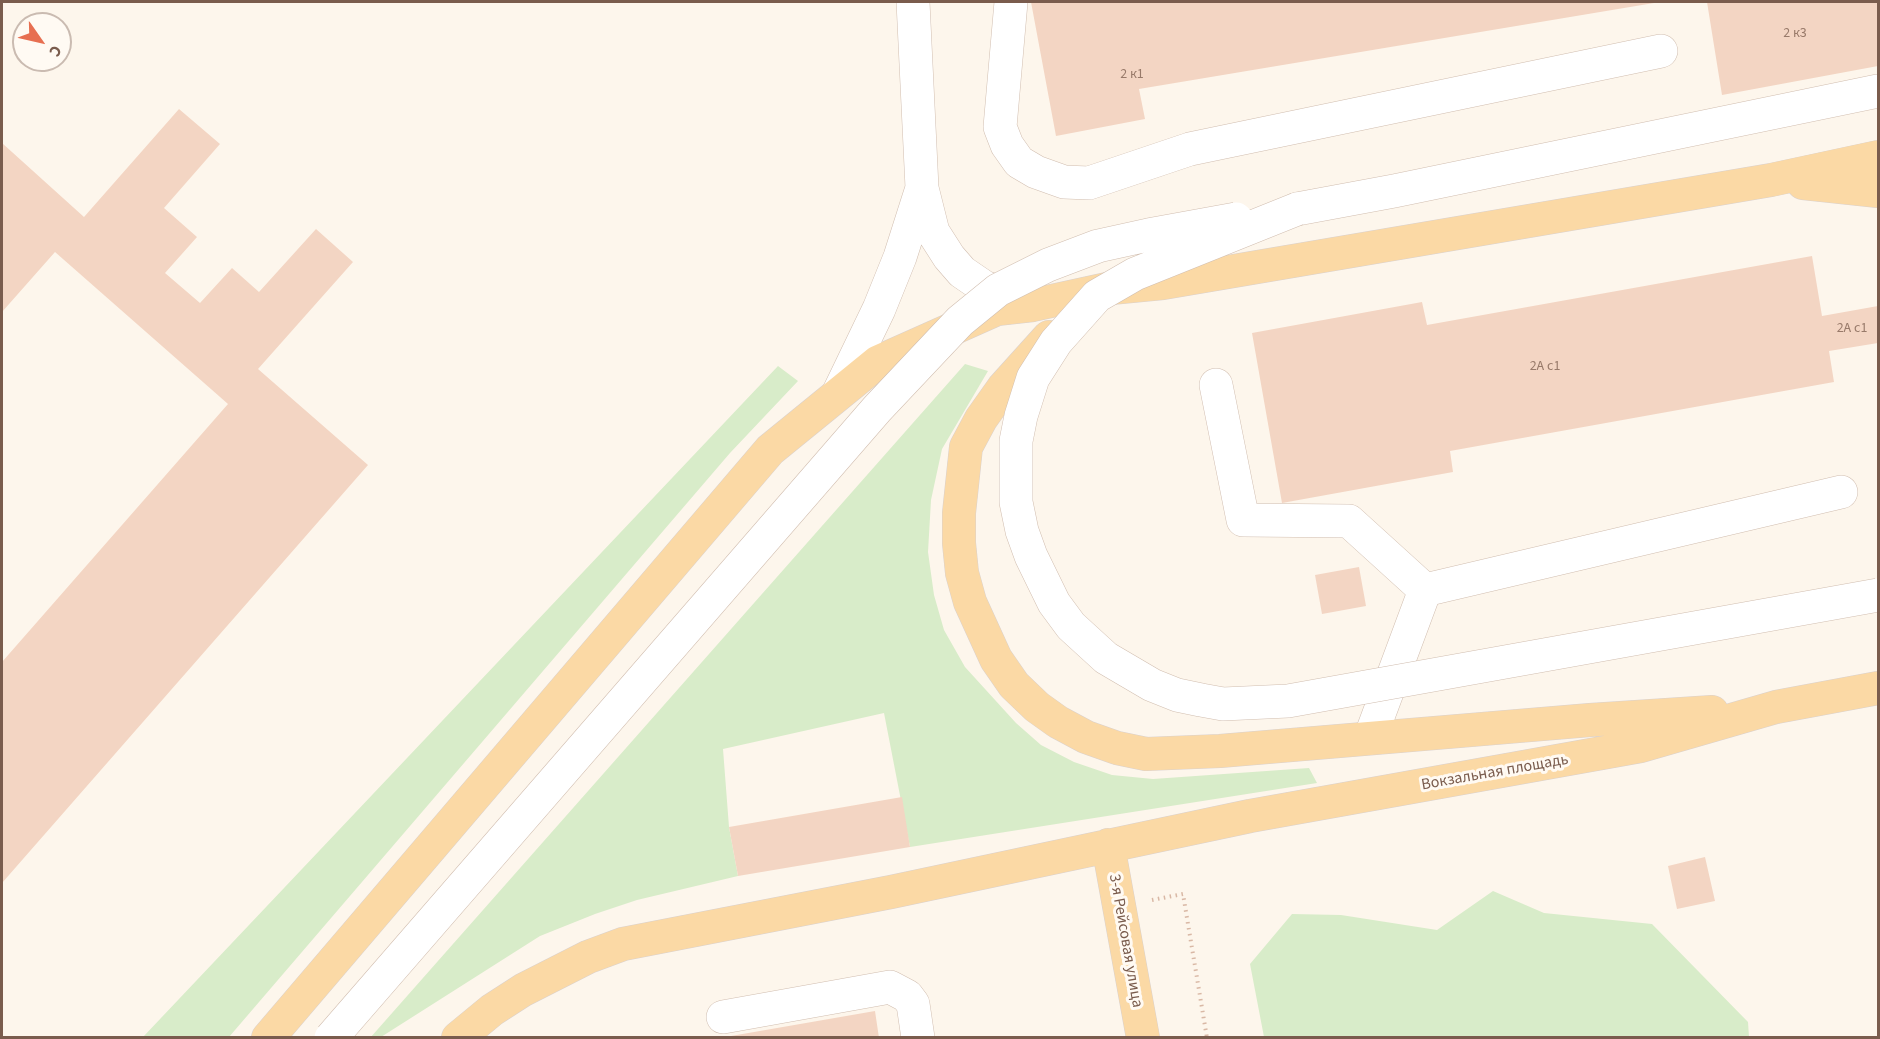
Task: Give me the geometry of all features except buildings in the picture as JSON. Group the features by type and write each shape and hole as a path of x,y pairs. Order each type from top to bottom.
{"main road":[{"path":"268,1038 770,450 878,362 997,309 1033,305 1112,288 1163,283 1771,180 1878,157"},
{"path":"1771,180 1878,190"},
{"path":"1112,288 1043,342 1003,388 981,419 966,447 959,513 959,543 962,573 970,602 996,659 1014,685 1036,706 1058,722 1086,738 1116,748 1146,754 1220,751 1776,707"},
{"name":"Вокзальная площадь","path":"458,1038 492,1010 523,990 588,957 623,944 891,892 1250,816 1641,746 1776,707 1878,688"},
{"name":"3-я Рейсовая улица","path":"1108,845 1143,1038"}],"street":[{"path":"913,2 922,188 933,232 962,272 984,286 1033,305"},
{"path":"1011,2 1000,127 1007,145 1019,162 1036,172 1064,182 1089,183 1190,148 1661,51"},
{"path":"331,1038 877,409 960,321 998,290 1048,265 1098,246 1394,191 1878,91"},
{"path":"839,392 879,309 900,257 922,188"},
{"path":"1297,209 1135,273 1097,296 1056,342 1033,378 1016,441 1016,502 1022,531 1030,556 1054,603 1071,626 1106,658 1152,685 1177,695 1223,704 1288,701 1878,595"},
{"path":"1216,385 1243,520 1349,521 1425,590"},
{"path":"1425,590 1841,492"},
{"path":"1370,738 1425,590"},
{"path":"723,1017 890,987 907,996 913,1004 918,1038"}],"path":[{"path":"1118,906 1183,894 1207,1038"}],"green space":[{"path":"965,364 988,371 942,449 931,500 928,552 934,595 944,630 965,667 1016,723 1041,745 1074,762 1112,775 1153,779 1309,768 1317,783 910,847 884,713 723,749 729,827 738,876 637,900 540,936 381,1037 370,1038"},
{"path":"778,366 798,381 730,453 229,1037 143,1037"},
{"path":"1493,891 1544,913 1652,924 1748,1022 1749,1037 1264,1037 1250,964 1292,914 1341,915 1437,930"}]}
